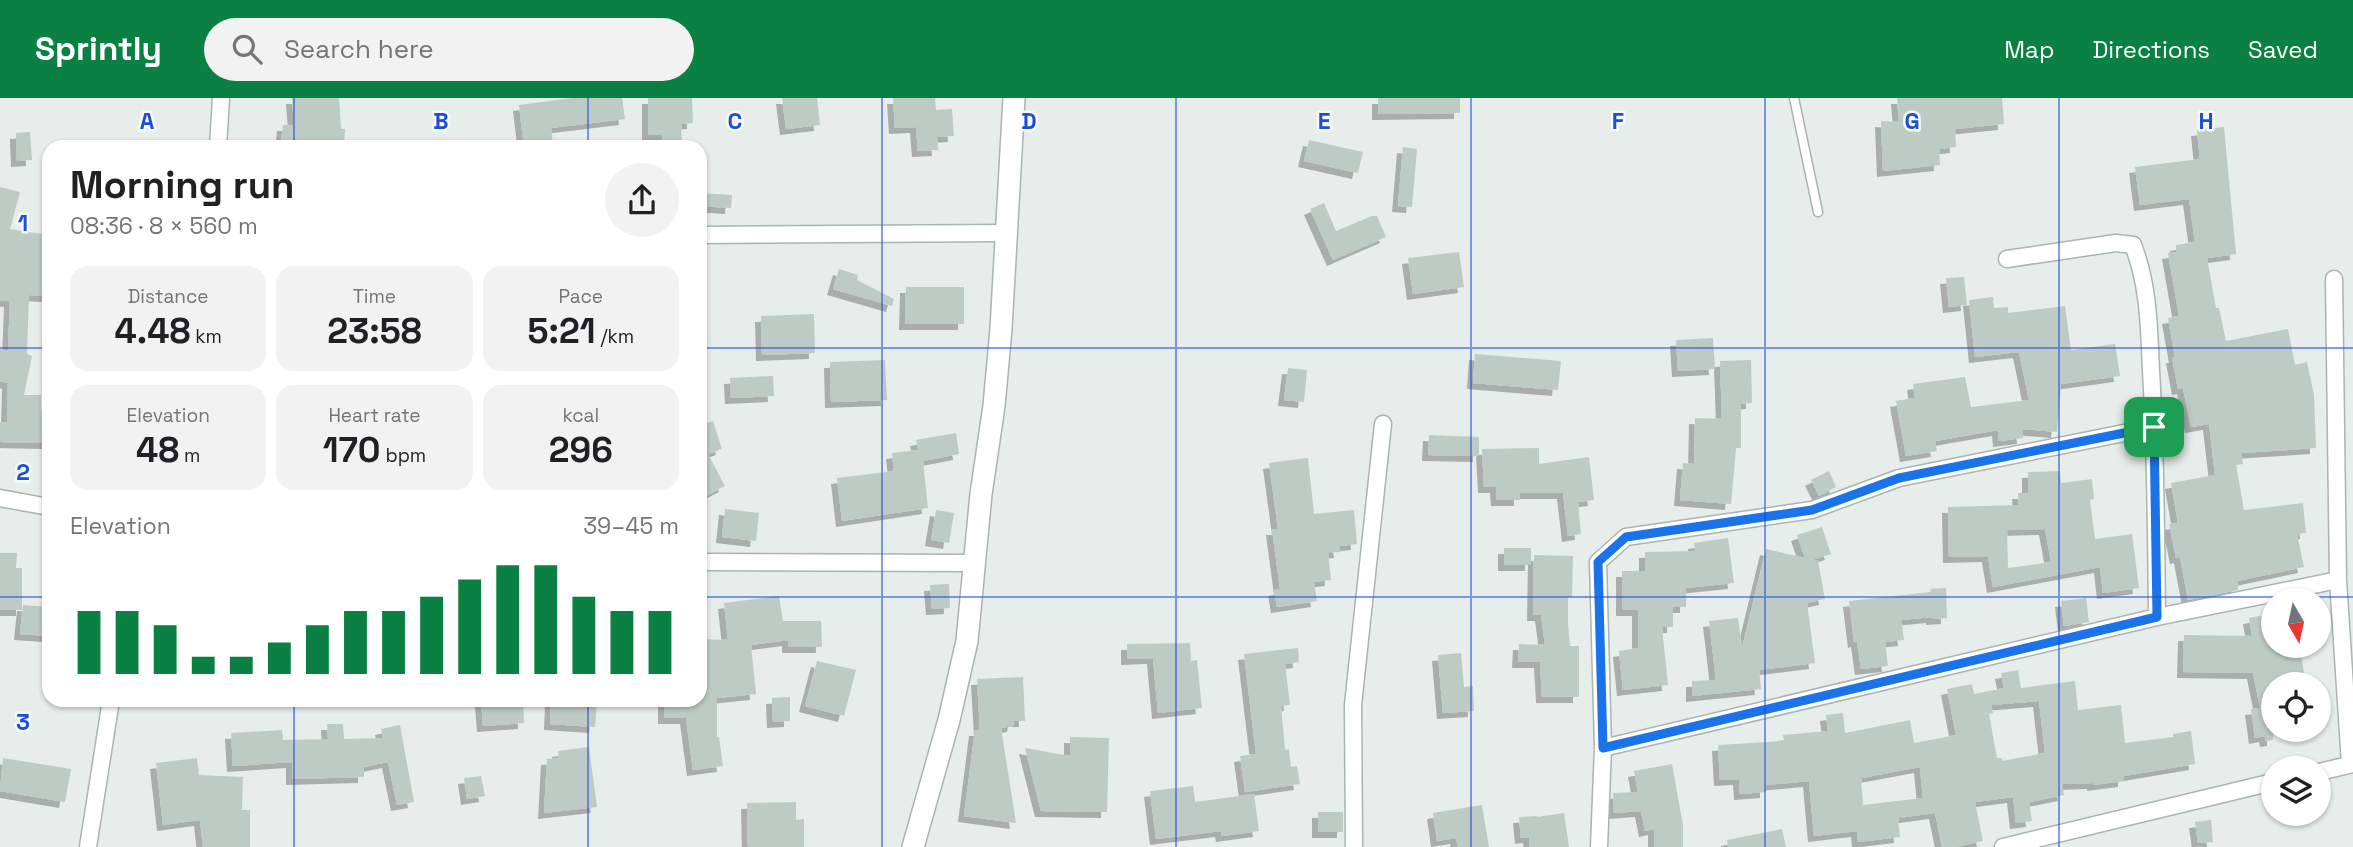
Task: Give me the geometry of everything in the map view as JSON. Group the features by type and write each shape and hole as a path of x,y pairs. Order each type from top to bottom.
{"street":[{"path":"218,140 221,98"},
{"path":"913,847 949,720 967,641 995,393 1014,98"},
{"path":"707,235 1007,233"},
{"path":"2007,259 2116,243 2133,246 2141,266 2147,299 2154,427 2157,617"},
{"path":"2331,769 2352,764 2338,580 2334,279"},
{"path":"1354,847 1353,705 1383,424"},
{"path":"1599,847 1603,748 1598,562 1626,537 1812,510 1899,478 2154,427"},
{"path":"0,498 42,506"},
{"path":"707,562 974,563"},
{"path":"1603,748 2157,617 2338,580"},
{"path":"89,847 110,707"},
{"path":"2003,847 2261,785"}],"lane":[{"path":"1794,98 1818,212"}],"building":[{"path":"292,98 339,98 344,140 281,140 283,125 294,125"},
{"path":"572,98 622,98 625,119 551,128 552,140 523,140 519,105"},
{"path":"648,98 692,98 693,123 681,124 682,140 662,140 662,135 648,135"},
{"path":"782,98 817,98 820,125 786,129"},
{"path":"893,98 935,98 936,110 952,109 954,136 937,137 938,150 918,151 916,127 895,128"},
{"path":"1378,98 1460,98 1460,113 1378,114"},
{"path":"1897,98 2002,98 2004,124 1955,129 1956,147 1939,149 1940,165 1883,171 1881,121 1899,122"},
{"path":"2224,127 2236,254 2207,258 2216,308 2219,308 2226,341 2288,329 2295,365 2307,362 2314,395 2316,448 2241,453 2243,464 2236,465 2244,510 2303,503 2306,533 2297,534 2304,567 2237,581 2238,590 2188,600 2180,557 2176,558 2169,524 2178,523 2171,483 2215,475 2209,424 2191,427 2183,388 2178,389 2168,318 2179,316 2168,253 2176,252 2176,245 2195,242 2189,199 2140,205 2135,167 2200,159 2197,130"},
{"path":"30,132 32,160 17,161 16,133"},
{"path":"1309,140 1363,152 1358,173 1304,161"},
{"path":"1403,147 1417,149 1412,207 1398,206"},
{"path":"0,187 20,192 10,229 42,234 42,296 29,295 27,354 32,356 24,395 41,395 42,443 0,442 0,422 7,422 8,383 0,381 0,349 8,351 10,301 0,300"},
{"path":"707,193 732,195 731,208 707,206"},
{"path":"1324,203 1336,231 1377,216 1386,237 1333,260 1310,209"},
{"path":"1459,252 1464,287 1413,294 1408,258"},
{"path":"839,269 858,275 857,280 894,299 892,306 833,289"},
{"path":"1964,277 1967,305 1949,307 1946,278"},
{"path":"906,287 964,287 964,324 905,324"},
{"path":"1993,297 1994,308 2008,307 2008,313 2065,306 2071,350 2115,344 2120,376 2061,384 2057,432 2022,429 2023,438 1999,441 1998,430 1935,441 1937,451 1906,456 1896,401 1915,398 1913,384 1965,377 1971,407 2029,400 2019,352 1975,357 1969,300"},
{"path":"814,314 815,353 762,355 761,316"},
{"path":"1713,338 1715,369 1678,371 1676,340"},
{"path":"1475,354 1561,361 1558,390 1473,383"},
{"path":"885,360 887,400 831,402 830,362"},
{"path":"1751,360 1752,403 1741,404 1741,448 1736,448 1731,504 1680,500 1683,463 1694,464 1695,418 1722,419 1720,361"},
{"path":"1288,368 1307,370 1304,402 1284,400"},
{"path":"773,376 774,396 731,398 730,378"},
{"path":"713,421 722,449 708,454 725,486 707,495 707,423"},
{"path":"956,433 959,454 923,461 928,508 842,521 837,478 894,471 892,453 918,450 916,440"},
{"path":"1429,435 1479,437 1479,456 1428,455"},
{"path":"1539,448 1539,464 1589,457 1594,500 1578,502 1581,534 1568,536 1563,493 1520,493 1520,500 1497,500 1496,487 1484,487 1482,449"},
{"path":"1308,458 1314,514 1354,510 1357,544 1339,546 1340,552 1328,553 1331,580 1314,582 1317,601 1277,607 1274,590 1280,589 1272,529 1278,529 1269,463"},
{"path":"1829,471 1836,487 1819,496 1811,480"},
{"path":"2060,471 2061,483 2092,479 2094,499 2090,500 2095,539 2132,534 2139,588 2103,593 2100,567 1993,587 1988,556 1949,557 1948,507 2019,505 2018,493 2028,493 2028,472","holes":["2045,529 2051,562 2008,568 2007,530"]},
{"path":"725,509 759,513 756,541 722,537"},
{"path":"936,510 954,513 949,543 931,540"},
{"path":"1822,527 1831,554 1812,560 1818,561 1825,599 1807,603 1815,663 1759,670 1761,689 1692,696 1692,681 1716,680 1709,621 1738,618 1742,648 1766,549 1805,558 1797,535"},
{"path":"1728,538 1734,583 1686,588 1686,607 1673,607 1673,627 1662,627 1668,685 1623,690 1619,651 1638,648 1638,610 1622,610 1622,571 1645,571 1645,552 1695,551 1694,543"},
{"path":"1504,548 1531,548 1531,565 1504,565"},
{"path":"0,553 17,553 16,568 22,568 22,610 0,610"},
{"path":"1534,555 1573,556 1568,623 1570,646 1579,646 1579,697 1542,697 1540,662 1518,662 1519,644 1545,645 1541,615 1533,615"},
{"path":"949,584 950,608 932,609 930,585"},
{"path":"1946,588 1947,618 1901,620 1904,640 1885,642 1888,666 1861,669 1857,641 1854,642 1849,601"},
{"path":"779,596 783,621 821,621 822,647 788,647 788,640 751,645 756,694 717,698 717,737 723,766 693,770 686,718 664,718 664,707 707,707 707,639 728,640 724,603"},
{"path":"2086,598 2089,622 2064,626 2061,601"},
{"path":"23,605 42,606 42,636 20,634"},
{"path":"2261,616 2261,658 2301,658 2304,672 2261,672 2261,737 2255,738 2251,709 2260,708 2253,673 2183,672 2184,635 2252,636 2249,618"},
{"path":"1190,643 1191,661 1197,660 1202,708 1158,713 1153,658 1127,659 1127,644"},
{"path":"1298,648 1299,662 1285,664 1290,705 1281,706 1285,750 1289,749 1291,767 1297,766 1300,784 1245,792 1240,756 1256,754 1244,654"},
{"path":"1461,653 1464,687 1473,686 1474,711 1443,713 1438,655"},
{"path":"817,661 856,670 844,716 805,706"},
{"path":"2018,670 2021,688 2075,681 2078,710 2121,705 2125,743 2173,737 2173,734 2191,731 2195,764 2124,776 2124,781 2093,785 2062,784 2064,795 2029,802 2032,821 2016,823 2013,797 1975,802 1983,841 1955,847 1942,847 1935,813 1898,818 1900,837 1858,842 1857,831 1814,836 1809,781 1766,785 1766,792 1740,794 1739,779 1720,780 1718,745 1784,741 1783,735 1828,731 1826,715 1843,713 1845,733 1910,720 1914,743 1956,735 1947,689 1972,684 1974,694 2004,688 2001,673","holes":["2039,701 2045,753 2002,761 2002,758 1997,758 1989,714 1993,713 1991,705","1920,767 1923,798 1863,805 1861,778"]},
{"path":"1023,677 1025,721 1014,721 1013,726 1001,728 1016,823 964,816 975,730 980,730 977,679"},
{"path":"790,697 790,721 773,722 772,698"},
{"path":"482,707 523,707 524,723 483,726"},
{"path":"551,707 596,707 595,727 550,724"},
{"path":"327,724 343,724 344,739 383,738 381,729 400,725 414,802 397,805 388,762 364,767 364,777 292,779 292,762 233,766 231,733 282,730 283,740 328,739"},
{"path":"1070,737 1109,738 1107,812 1041,811 1025,748 1070,756"},
{"path":"589,747 597,807 544,813 547,759 559,758 558,751"},
{"path":"3,758 71,769 65,802 0,791"},
{"path":"197,758 199,775 243,777 242,810 250,810 250,847 203,847 200,820 163,825 156,763"},
{"path":"1672,764 1683,825 1683,847 1654,847 1654,829 1645,831 1641,811 1614,813 1613,793 1638,792 1634,771"},
{"path":"481,776 485,796 467,799 464,778"},
{"path":"1193,786 1195,802 1254,794 1259,831 1222,836 1221,831 1156,839 1150,791"},
{"path":"796,802 796,820 804,819 804,847 748,847 747,803"},
{"path":"1482,805 1489,847 1458,847 1456,838 1437,841 1433,813"},
{"path":"1318,812 1343,812 1343,832 1318,832"},
{"path":"1564,813 1569,847 1530,847 1529,837 1521,838 1519,817"},
{"path":"2211,820 2213,842 2198,843 2195,822"},
{"path":"1782,829 1786,847 1728,847 1727,840"}],"route":[{"path":"2154,427 2157,617 1603,748 1598,562 1626,537 1812,510 1899,478 2154,427"}]}
